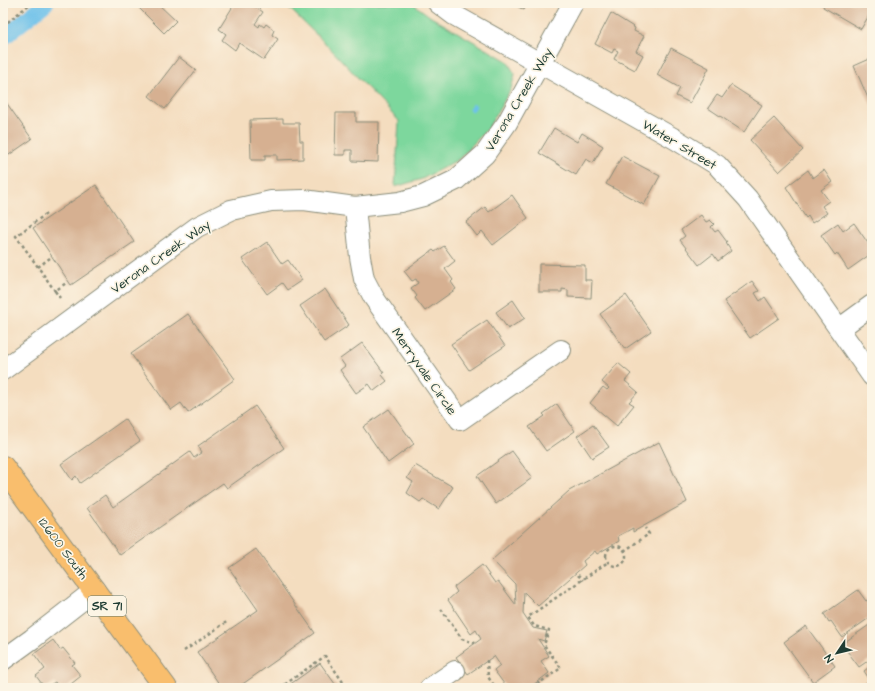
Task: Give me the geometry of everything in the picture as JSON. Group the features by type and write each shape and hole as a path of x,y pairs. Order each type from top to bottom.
{"main road":[{"name":"12600 South","path":"3,467 166,688"}],"street":[{"name":"Water Street","path":"438,3 454,15 675,139 717,165 748,199 872,376"},
{"name":"Verona Creek Way","path":"3,370 197,227 231,210 271,201 298,200 355,207 400,202 423,196 456,180 485,154 507,123 573,3"},
{"name":"Merryvale Circle","path":"355,207 360,257 364,279 374,298 460,420 561,350"},
{"path":"839,329 872,306"},
{"path":"3,660 95,590"},
{"path":"430,688 455,671"}],"path":[{"path":"3,26 31,3"},
{"path":"46,214 16,236 60,298"},
{"path":"38,267 50,258"},
{"path":"55,291 66,283"},
{"path":"624,551 649,534 645,528"},
{"path":"617,546 624,551 626,558 623,564 620,566 613,566 608,562 606,556 611,548 617,546"},
{"path":"532,688 561,668 544,645 549,630 534,626 528,617 608,562"},
{"path":"578,575 583,580"},
{"path":"441,609 462,639 475,644"},
{"path":"184,651 228,621"},
{"path":"280,688 325,656 347,688"},
{"path":"487,660 488,677 496,688"}],"green space":[{"path":"284,3 412,3 431,17 507,61 515,74 511,89 488,128 459,159 422,179 395,187 399,121 327,45"}],"building":[{"path":"144,3 157,3 176,21 164,33 139,8"},
{"path":"235,3 250,3 263,12 255,24 259,27 260,24 264,27 266,24 274,30 272,35 278,39 264,60 239,43 235,50 222,40 226,34 219,29"},
{"path":"511,3 527,3 524,10"},
{"path":"825,3 872,3 872,10 861,29 823,7"},
{"path":"611,13 635,28 634,31 644,36 636,51 643,55 635,70 614,59 618,51 614,49 612,53 595,44"},
{"path":"671,48 709,68 690,103 676,96 680,88 657,75"},
{"path":"179,57 196,70 165,109 149,96"},
{"path":"872,58 872,104 871,105 854,66"},
{"path":"731,85 762,105 744,132 708,108 717,95 722,98"},
{"path":"3,98 32,139 3,159"},
{"path":"336,113 356,113 356,122 379,122 378,162 352,161 352,150 345,150 345,155 335,155"},
{"path":"774,118 803,150 779,172 750,140"},
{"path":"283,119 283,123 299,123 300,141 303,141 303,159 277,160 277,155 265,155 265,160 251,160 250,120"},
{"path":"554,128 577,142 582,133 603,146 593,163 586,159 576,175 539,153"},
{"path":"622,156 660,176 644,205 606,184"},
{"path":"808,170 813,178 824,170 832,182 821,190 829,201 822,206 827,213 812,223 808,216 806,218 786,187"},
{"path":"96,185 134,242 71,285 33,228"},
{"path":"512,195 528,218 493,245 482,231 477,236 466,222 485,207 489,212"},
{"path":"701,215 706,222 710,220 714,224 711,227 715,232 718,230 727,242 726,243 731,251 718,261 713,254 699,265 680,240 685,236 681,230"},
{"path":"838,223 843,231 854,223 872,249 872,253 848,270 837,253 835,255 821,235"},
{"path":"267,242 282,264 288,260 302,280 287,290 282,283 267,294 242,259"},
{"path":"444,246 455,261 445,269 453,280 451,282 456,289 425,311 415,298 417,296 411,288 418,283 416,279 412,281 404,271 433,250 435,252"},
{"path":"539,264 585,265 585,280 592,280 591,298 568,297 568,290 562,289 562,292 539,292"},
{"path":"752,281 759,291 755,293 760,301 765,297 779,318 750,338 724,301"},
{"path":"325,289 349,325 324,342 300,306"},
{"path":"626,295 651,331 625,349 600,314"},
{"path":"513,300 525,318 508,329 496,312"},
{"path":"188,314 235,379 188,413 181,403 171,410 131,354"},
{"path":"487,320 505,346 469,370 451,344"},
{"path":"362,343 384,373 382,375 387,381 374,391 369,384 356,393 340,370 345,366 340,359"},
{"path":"618,363 631,374 625,381 638,392 629,402 634,405 617,426 590,403 603,387 607,390 609,388 602,382"},
{"path":"557,404 575,431 546,451 529,427 545,416 543,414"},
{"path":"255,406 284,448 227,488 223,483 120,555 87,508 105,495 113,507 190,452 194,458 202,452 198,446"},
{"path":"389,409 414,444 388,463 363,427"},
{"path":"125,419 140,441 80,483 76,476 72,480 61,464"},
{"path":"593,425 609,447 592,458 577,436"},
{"path":"659,442 687,502 633,532 633,528 618,536 619,541 597,554 595,551 583,561 585,565 538,606 524,592 523,613 533,628 547,631 544,641 538,639 549,656 541,661 549,673 529,688 525,688 521,684 515,688 507,688 494,670 500,665 494,656 468,674 456,657 481,639 476,630 471,634 448,600 457,592 454,587 482,565 495,583 498,581 516,605 515,584 492,560 569,491"},
{"path":"512,451 532,478 496,504 477,476"},
{"path":"415,465 453,487 439,509 423,499 420,502 407,493 413,482 407,478"},
{"path":"256,549 315,633 237,688 222,688 197,652 258,610 229,568"},
{"path":"858,590 866,601 869,599 872,603 872,616 842,637 824,614"},
{"path":"872,623 872,658 859,667 842,644"},
{"path":"806,626 835,666 813,682 784,642"},
{"path":"53,640 60,650 63,648 75,663 72,665 81,676 66,688 60,688 55,682 45,688 36,676 45,669 34,654"},
{"path":"320,663 338,688 285,688"},
{"path":"872,665 872,688 867,688 864,684 870,680 864,671"}],"waterway":[{"path":"3,38 46,3"}]}
